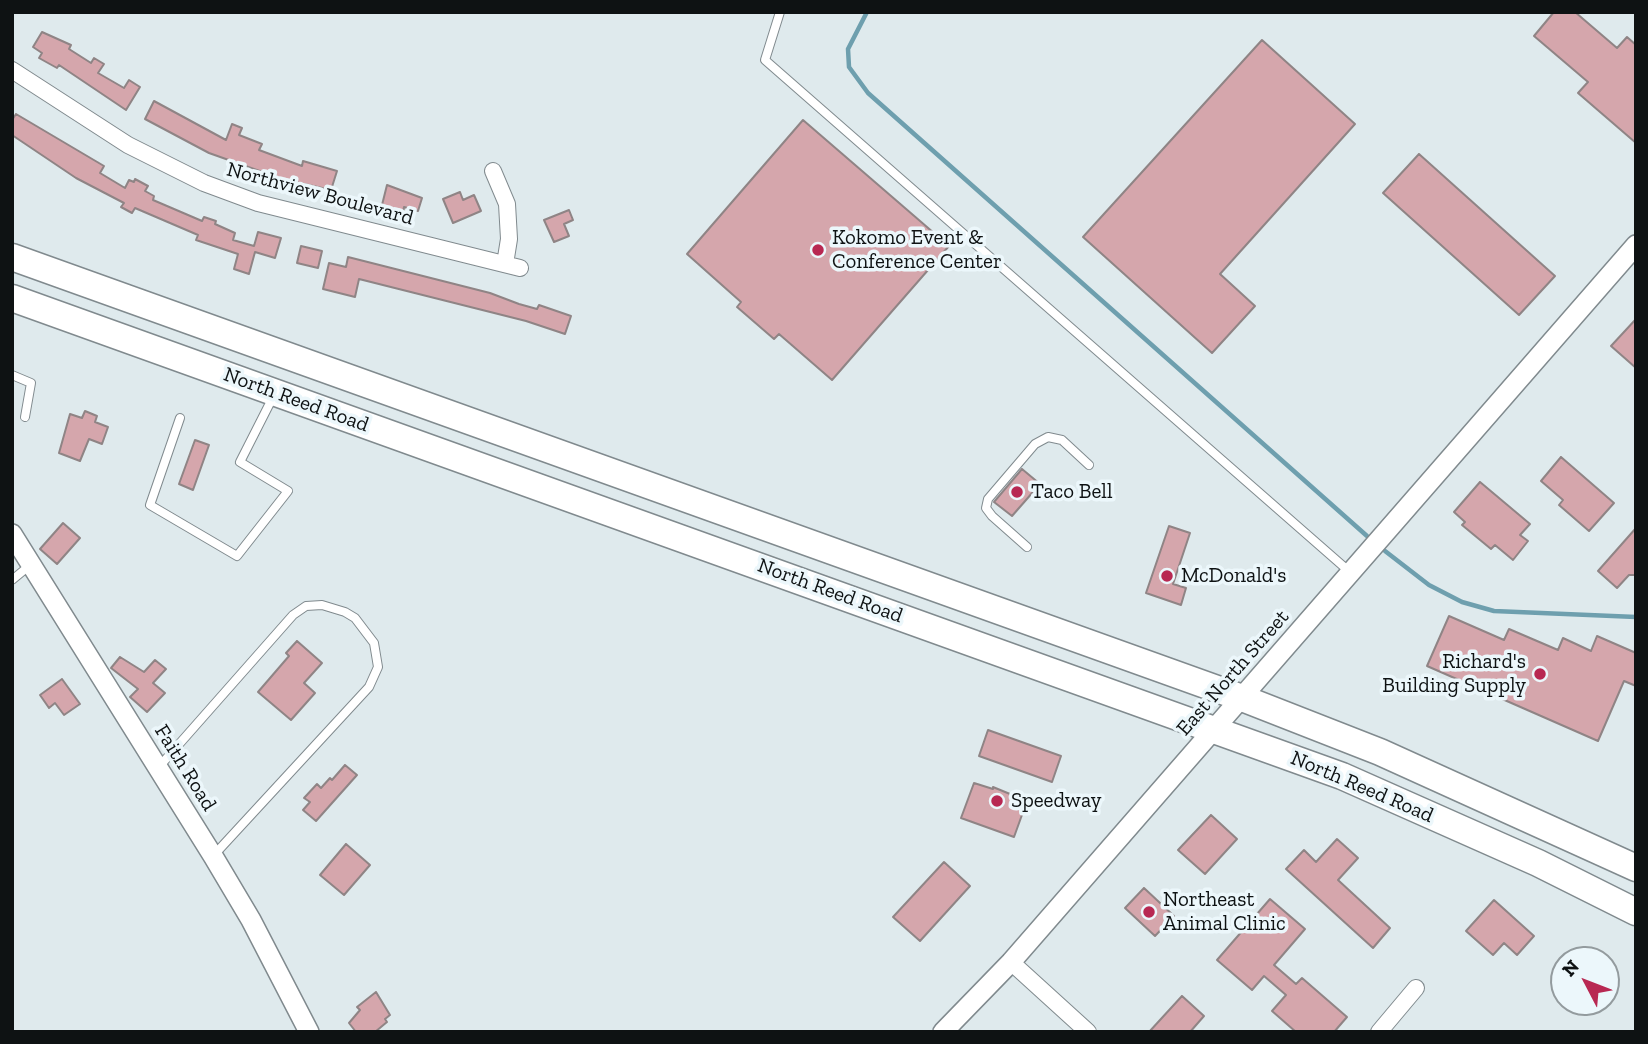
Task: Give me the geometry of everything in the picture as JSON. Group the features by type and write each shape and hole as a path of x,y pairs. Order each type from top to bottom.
{"main road":[{"name":"North Reed Road","path":"12,257 1242,698 1380,752 1636,868"},
{"name":"North Reed Road","path":"12,298 1342,776 1538,863 1636,912"}],"street":[{"name":"Northview Boulevard","path":"12,70 128,145 204,183 258,203 512,266 507,204 493,171"},
{"name":"East North Street","path":"943,1032 1011,962 1636,245"},
{"name":"Faith Road","path":"13,537 213,856 251,920 309,1032"},
{"path":"1011,962 1088,1032"},
{"path":"1379,1032 1416,988"}],"lane":[{"path":"780,12 765,60 1351,573"},
{"path":"12,375 31,383 25,417"},
{"path":"180,418 150,505 237,556 288,491 240,462 276,393"},
{"path":"1027,547 992,516 986,508 988,499 1035,444 1048,437 1062,440 1089,465"},
{"path":"12,580 29,566"},
{"path":"158,768 293,615 306,606 322,605 345,612 355,618 374,643 378,667 369,687 213,856"}],"building":[{"path":"1554,12 1575,12 1617,48 1627,37 1636,45 1636,143 1578,93 1588,82 1534,36"},
{"path":"42,32 71,45 69,49 91,63 94,58 104,64 98,73 124,88 129,80 140,87 126,110 59,65 57,68 39,58 42,53 33,47"},
{"path":"1262,40 1355,124 1220,274 1255,306 1212,353 1083,237"},
{"path":"154,101 226,140 232,124 242,128 239,135 262,144 259,150 302,166 303,161 337,171 331,190 282,179 209,153 145,119"},
{"path":"16,114 104,166 100,173 125,188 129,180 134,182 135,179 148,186 145,191 154,196 153,200 202,221 204,217 216,221 215,224 235,233 233,240 254,246 258,232 281,238 275,258 255,252 249,274 234,269 238,254 196,240 198,235 135,208 132,213 121,207 124,203 76,178 12,135 12,120"},
{"name":"Kokomo Event & Conference Center","path":"803,120 949,246 832,380 779,334 774,339 737,307 741,302 687,254"},
{"path":"1419,154 1555,276 1519,315 1383,193"},
{"path":"387,185 422,198 418,211 404,207 403,214 382,205"},
{"path":"460,192 463,200 474,195 481,211 453,223 443,199"},
{"path":"569,210 573,220 564,224 569,236 554,242 544,220"},
{"path":"301,246 322,251 318,268 297,263"},
{"path":"348,257 490,293 537,309 539,305 571,316 565,334 526,321 359,279 355,297 323,289 329,263 346,267"},
{"path":"1636,319 1636,368 1611,346"},
{"path":"85,411 97,416 95,422 108,427 102,444 89,439 80,461 59,453 70,414 82,418"},
{"path":"195,440 209,445 193,490 179,484"},
{"path":"1561,457 1614,503 1589,531 1559,505 1563,500 1541,481"},
{"name":"Taco Bell","path":"1022,469 1040,484 1012,516 994,502"},
{"path":"1480,482 1530,524 1520,535 1528,541 1513,560 1495,545 1491,549 1462,525 1465,522 1454,512"},
{"path":"63,523 80,538 57,564 40,549"},
{"path":"1169,526 1190,533 1173,584 1186,588 1181,605 1146,593"},
{"path":"1636,528 1636,575 1629,575 1617,588 1598,571"},
{"name":"Richard's Building Supply","path":"1449,616 1504,640 1509,629 1558,650 1563,638 1591,651 1597,636 1636,653 1636,686 1624,681 1598,741 1427,666"},
{"path":"297,641 322,663 304,683 315,693 291,720 258,692 289,656 286,653"},
{"path":"120,657 144,672 155,660 166,669 153,683 165,693 147,712 130,697 138,689 111,668"},
{"path":"62,679 80,704 64,715 55,703 49,708 40,695"},
{"path":"988,730 1061,756 1052,782 979,756"},
{"path":"345,765 357,775 316,821 303,810 310,802 304,798 317,784 321,788 330,778 332,780"},
{"path":"974,783 993,787 1027,801 1014,837 961,818"},
{"path":"1211,815 1237,839 1205,874 1178,850"},
{"path":"1337,839 1358,858 1338,880 1390,928 1373,948 1286,869 1304,850 1316,862"},
{"path":"346,844 370,865 344,895 320,875"},
{"path":"944,862 970,886 920,941 893,917"},
{"name":"Northeast Animal Clinic","path":"1144,888 1174,916 1155,936 1125,908"},
{"path":"1270,899 1305,929 1274,965 1296,984 1302,978 1347,1017 1334,1032 1296,1032 1272,1011 1286,995 1264,976 1252,990 1217,960"},
{"path":"1494,900 1534,936 1517,955 1504,943 1493,955 1466,931"},
{"path":"376,992 390,1015 385,1019 387,1022 375,1032 356,1032 349,1023 360,1010 357,1007"},
{"path":"1182,996 1204,1016 1190,1032 1149,1032"}],"waterway":[{"path":"867,12 848,49 849,67 868,93 1367,536"},
{"path":"1385,551 1429,585 1462,602 1494,611 1636,617"}],"place":[{"name":"Kokomo Event & Conference Center","path":"818,250"},
{"name":"Taco Bell","path":"1017,492"},
{"name":"McDonald's","path":"1167,576"},
{"name":"Richard's Building Supply","path":"1540,674"},
{"name":"Speedway","path":"997,801"},
{"name":"Northeast Animal Clinic","path":"1149,912"}]}
